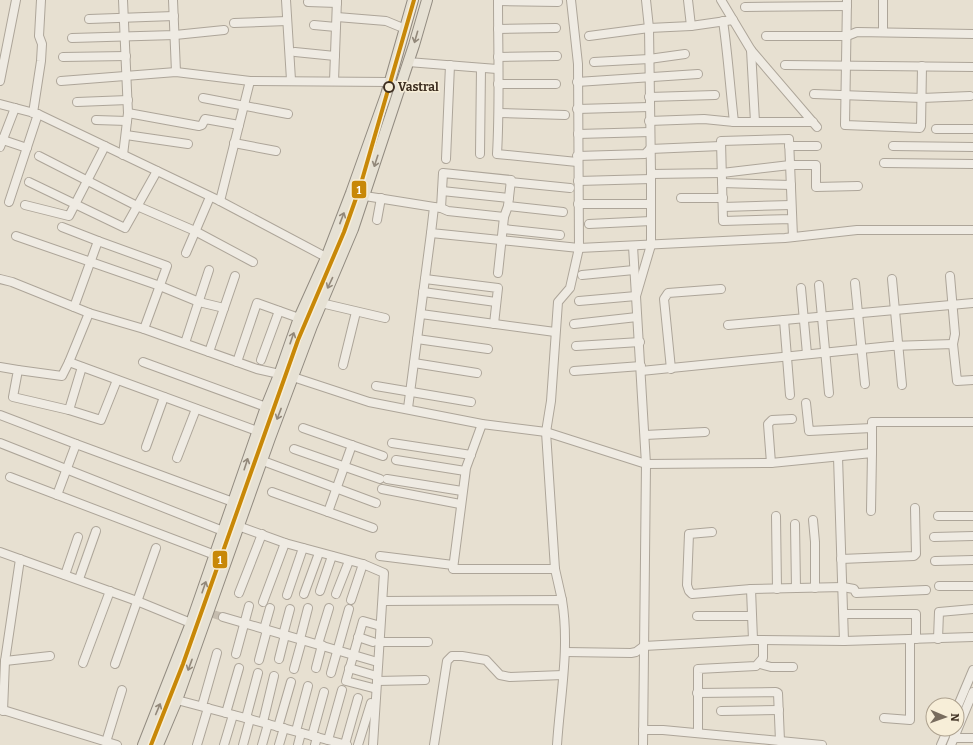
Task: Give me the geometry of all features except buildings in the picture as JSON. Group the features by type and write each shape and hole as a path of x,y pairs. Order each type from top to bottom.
{"main road":[{"path":"143,745 191,623 257,431 280,375 299,318 326,258 354,186 389,82 413,0"},
{"path":"158,745 177,700 203,628 211,614 240,526 293,377 365,196 427,0"}],"street":[{"path":"0,80 16,0"},
{"path":"8,202 27,148 36,114 42,44 39,36 41,0"},
{"path":"123,0 128,100 128,117 123,155"},
{"path":"173,0 176,72"},
{"path":"286,0 291,80"},
{"path":"556,745 566,652 566,627 555,570 546,432 551,401 558,302 570,288 579,248 576,82 578,64 571,0"},
{"path":"636,296 651,245 649,28 646,0"},
{"path":"688,0 691,26"},
{"path":"650,121 704,120 815,125 751,50 721,0"},
{"path":"883,0 883,32"},
{"path":"558,2 498,1 499,113 497,154 577,159 645,154 650,149 721,146"},
{"path":"308,2 337,2 334,81"},
{"path":"745,7 847,3 845,125 918,129 921,126 922,66"},
{"path":"89,19 174,16"},
{"path":"336,17 386,21 403,28"},
{"path":"589,36 649,28 691,26 733,20"},
{"path":"723,21 730,66 730,84 734,122"},
{"path":"234,23 287,22"},
{"path":"314,25 336,27"},
{"path":"498,29 556,28"},
{"path":"72,38 175,35 224,30"},
{"path":"766,36 847,36 857,32 973,34"},
{"path":"751,50 755,122"},
{"path":"295,52 335,56"},
{"path":"594,62 649,59 685,54"},
{"path":"63,57 126,56"},
{"path":"498,57 557,56"},
{"path":"408,62 498,69"},
{"path":"446,159 450,65"},
{"path":"785,65 973,66"},
{"path":"480,154 482,68"},
{"path":"61,81 176,72 250,80 389,82 400,87"},
{"path":"576,82 698,74"},
{"path":"220,201 250,80"},
{"path":"498,84 556,84"},
{"path":"814,94 922,98 970,96"},
{"path":"649,97 715,95"},
{"path":"202,98 288,114"},
{"path":"77,102 128,100"},
{"path":"0,104 36,114 105,146 220,201 339,264"},
{"path":"577,109 649,107"},
{"path":"15,108 1,142 27,148"},
{"path":"499,113 565,115"},
{"path":"96,120 128,117 199,126 202,125 205,119 239,125"},
{"path":"936,129 973,129"},
{"path":"578,134 650,132"},
{"path":"126,135 188,144"},
{"path":"792,219 723,221 721,141 789,139 791,185 791,205 792,219 792,237"},
{"path":"234,143 276,151"},
{"path":"25,205 69,216 105,146"},
{"path":"789,146 817,146"},
{"path":"893,146 973,147"},
{"path":"39,156 137,206 195,231 253,262"},
{"path":"884,163 973,164"},
{"path":"578,181 722,173 790,165 816,165 816,187 858,186"},
{"path":"29,182 76,203 125,228 156,171"},
{"path":"408,408 431,233 442,191 443,173 570,188"},
{"path":"498,273 503,241 504,216 509,202 510,182"},
{"path":"722,183 791,185"},
{"path":"442,191 563,212"},
{"path":"365,196 437,207 448,211 504,216"},
{"path":"186,253 210,197"},
{"path":"377,220 381,198"},
{"path":"681,198 723,198"},
{"path":"578,204 651,204"},
{"path":"723,207 791,205"},
{"path":"589,224 651,221"},
{"path":"62,227 167,266 144,329"},
{"path":"504,229 560,235"},
{"path":"431,233 579,248 792,237 857,230 973,230"},
{"path":"16,236 160,286 199,302 224,308"},
{"path":"74,307 98,241"},
{"path":"633,246 640,342 646,464 643,745"},
{"path":"185,344 209,270"},
{"path":"582,275 634,270"},
{"path":"209,352 235,276"},
{"path":"950,276 955,339 953,344 957,381 973,380"},
{"path":"0,279 12,282 89,313 144,329 237,362 280,375 293,377 369,402 408,408 482,424 546,432 646,464 771,463 872,453"},
{"path":"425,279 498,288 494,324"},
{"path":"892,279 902,385"},
{"path":"855,283 865,384"},
{"path":"819,285 829,393"},
{"path":"800,288 807,354"},
{"path":"671,369 664,299 665,295 668,293 721,289"},
{"path":"423,292 496,302"},
{"path":"578,301 636,296"},
{"path":"237,362 256,303 299,318"},
{"path":"728,325 973,303"},
{"path":"321,304 385,318"},
{"path":"261,360 279,311"},
{"path":"343,366 356,312"},
{"path":"0,367 62,376 89,313"},
{"path":"421,314 555,332"},
{"path":"574,324 637,317"},
{"path":"784,320 790,395"},
{"path":"417,338 488,349"},
{"path":"576,346 640,342"},
{"path":"574,371 671,369 826,352 899,346 953,344"},
{"path":"69,362 257,431"},
{"path":"143,362 266,407"},
{"path":"414,363 477,373"},
{"path":"69,410 82,367"},
{"path":"18,370 13,397 69,410 101,420 117,380"},
{"path":"376,386 471,402"},
{"path":"146,447 164,397"},
{"path":"806,403 809,430 872,428"},
{"path":"177,458 196,409"},
{"path":"0,415 233,502"},
{"path":"771,463 768,424 772,420 792,419"},
{"path":"871,511 872,422 973,422"},
{"path":"482,424 465,471 453,569 555,570"},
{"path":"303,428 383,456"},
{"path":"644,435 705,432"},
{"path":"0,443 67,469 225,526 240,526 285,543 363,564 384,573 383,601 377,642 374,681 373,745"},
{"path":"392,443 470,455"},
{"path":"57,495 76,444"},
{"path":"328,512 352,445"},
{"path":"294,449 383,479 462,491"},
{"path":"838,457 844,641"},
{"path":"396,460 465,471"},
{"path":"263,461 376,503"},
{"path":"10,477 215,555"},
{"path":"382,489 460,504"},
{"path":"272,492 373,528"},
{"path":"841,559 914,556 916,554 915,508"},
{"path":"776,516 777,589"},
{"path":"938,516 973,516"},
{"path":"813,520 815,588"},
{"path":"795,524 796,588"},
{"path":"79,579 96,531"},
{"path":"712,532 689,534 687,585 692,594 751,590 843,587 854,589 856,593 926,590"},
{"path":"239,594 262,534"},
{"path":"934,537 973,536"},
{"path":"65,575 78,537"},
{"path":"263,602 285,543"},
{"path":"115,664 156,548"},
{"path":"287,595 303,548"},
{"path":"0,552 79,579 203,628"},
{"path":"304,594 319,553"},
{"path":"320,591 332,556"},
{"path":"380,556 453,565"},
{"path":"20,559 5,661 2,710 117,745"},
{"path":"935,561 973,560"},
{"path":"336,594 349,561"},
{"path":"351,600 363,564"},
{"path":"939,586 973,586"},
{"path":"751,590 753,640"},
{"path":"83,663 110,591"},
{"path":"383,601 562,600"},
{"path":"236,654 249,606"},
{"path":"259,660 270,608"},
{"path":"294,669 308,608"},
{"path":"316,668 328,608"},
{"path":"279,659 290,609"},
{"path":"331,673 349,609"},
{"path":"938,639 939,612 973,609"},
{"path":"844,614 916,614 913,639 910,720 884,718"},
{"path":"697,616 752,616"},
{"path":"223,617 320,644 374,661"},
{"path":"377,625 363,621 346,681 425,680"},
{"path":"358,637 377,642 428,642"},
{"path":"566,652 631,653 636,652 644,646 753,640 844,641 973,637"},
{"path":"698,733 698,669 756,666 760,664 763,658 763,641"},
{"path":"197,745 217,653"},
{"path":"5,661 50,656"},
{"path":"434,745 447,661 452,656 486,660 500,675 510,677 563,675"},
{"path":"760,664 767,667 793,667"},
{"path":"224,745 239,668"},
{"path":"349,668 374,681"},
{"path":"962,697 973,670"},
{"path":"243,745 258,673"},
{"path":"262,745 274,676"},
{"path":"279,745 281,727 291,682"},
{"path":"298,745 308,686"},
{"path":"106,742 122,690"},
{"path":"332,742 342,690"},
{"path":"315,739 324,692"},
{"path":"953,741 973,692"},
{"path":"697,693 778,693 780,741"},
{"path":"177,700 299,732 315,739 346,745 358,698"},
{"path":"358,745 371,703"},
{"path":"721,711 779,710"},
{"path":"643,730 698,733 822,745"},
{"path":"953,741 973,738"}],"tunnel":[{"path":"213,614 223,617"}],"transit line":[{"name":"1","path":"151,745 183,664 298,340 344,232 360,187 414,0"}],"place":[{"name":"Vastral","path":"389,87"}]}
